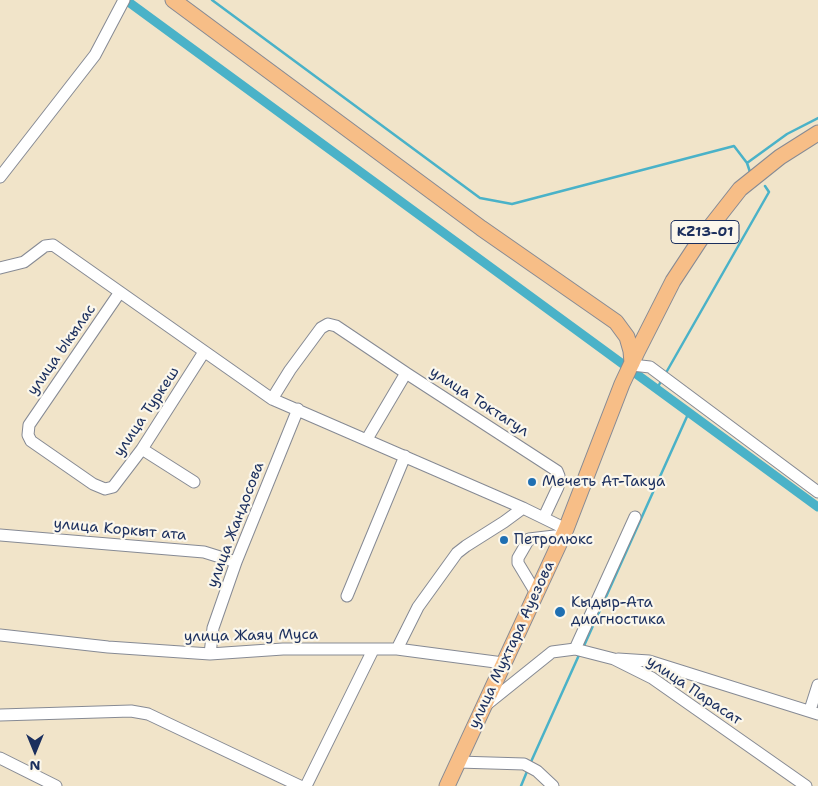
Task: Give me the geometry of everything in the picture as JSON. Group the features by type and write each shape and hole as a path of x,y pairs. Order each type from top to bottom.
{"main road":[{"path":"173,0 481,228 616,322 627,337 632,365"},
{"name":"KZ13-01","path":"632,365 682,266 724,207 740,189 756,176 795,147 818,133"},
{"name":"улица Мухтара Ауезова","path":"448,786 564,532 622,384 632,365"}],"street":[{"path":"0,177 95,55 124,0"},
{"path":"0,268 24,262 45,246 53,244 272,399 544,517 564,532"},
{"name":"улица Ыкылас","path":"113,488 105,489 93,484 31,441 28,435 28,425 120,292"},
{"path":"272,399 290,370 321,328 328,324 336,326 406,373"},
{"name":"улица Туркеш","path":"113,488 142,449 204,352"},
{"path":"632,365 650,367 818,492"},
{"name":"улица Токтагул","path":"367,439 406,373 557,471 559,476 558,487 544,517"},
{"name":"улица Жандосова","path":"210,654 213,628 236,562 298,409"},
{"path":"142,449 194,482"},
{"path":"347,596 405,456"},
{"path":"397,649 418,607 458,553 523,508"},
{"path":"579,651 635,517"},
{"path":"536,593 518,563 518,558 529,539 564,532"},
{"name":"улица Коркыт ата","path":"0,535 204,552 236,562"},
{"name":"улица Жаяу Муса","path":"0,635 108,647 210,654 283,649 397,649 503,663"},
{"path":"306,786 373,650"},
{"name":"улица Парасат","path":"483,708 552,652 579,651 614,659 660,683 806,786"},
{"path":"614,659 649,661 814,712 818,685"},
{"path":"660,683 668,667"},
{"path":"0,715 131,711 148,714 300,786"},
{"path":"0,758 56,786"},
{"path":"458,762 529,767 553,786"}],"waterway":[{"path":"212,0 480,198 512,204 734,146 747,163 750,172"},
{"path":"130,3 818,507"},
{"path":"747,163 787,134 818,118"},
{"path":"667,371 769,192 765,186"},
{"path":"657,389 660,383"},
{"path":"583,648 689,412"},
{"path":"530,764 579,655"},
{"path":"521,786 528,769"}],"place":[{"name":"Мечеть Ат-Такуа","path":"532,482"},
{"name":"Петролюкс","path":"504,540"},
{"name":"Кыдыр-Ата диагностика","path":"560,612"}]}
